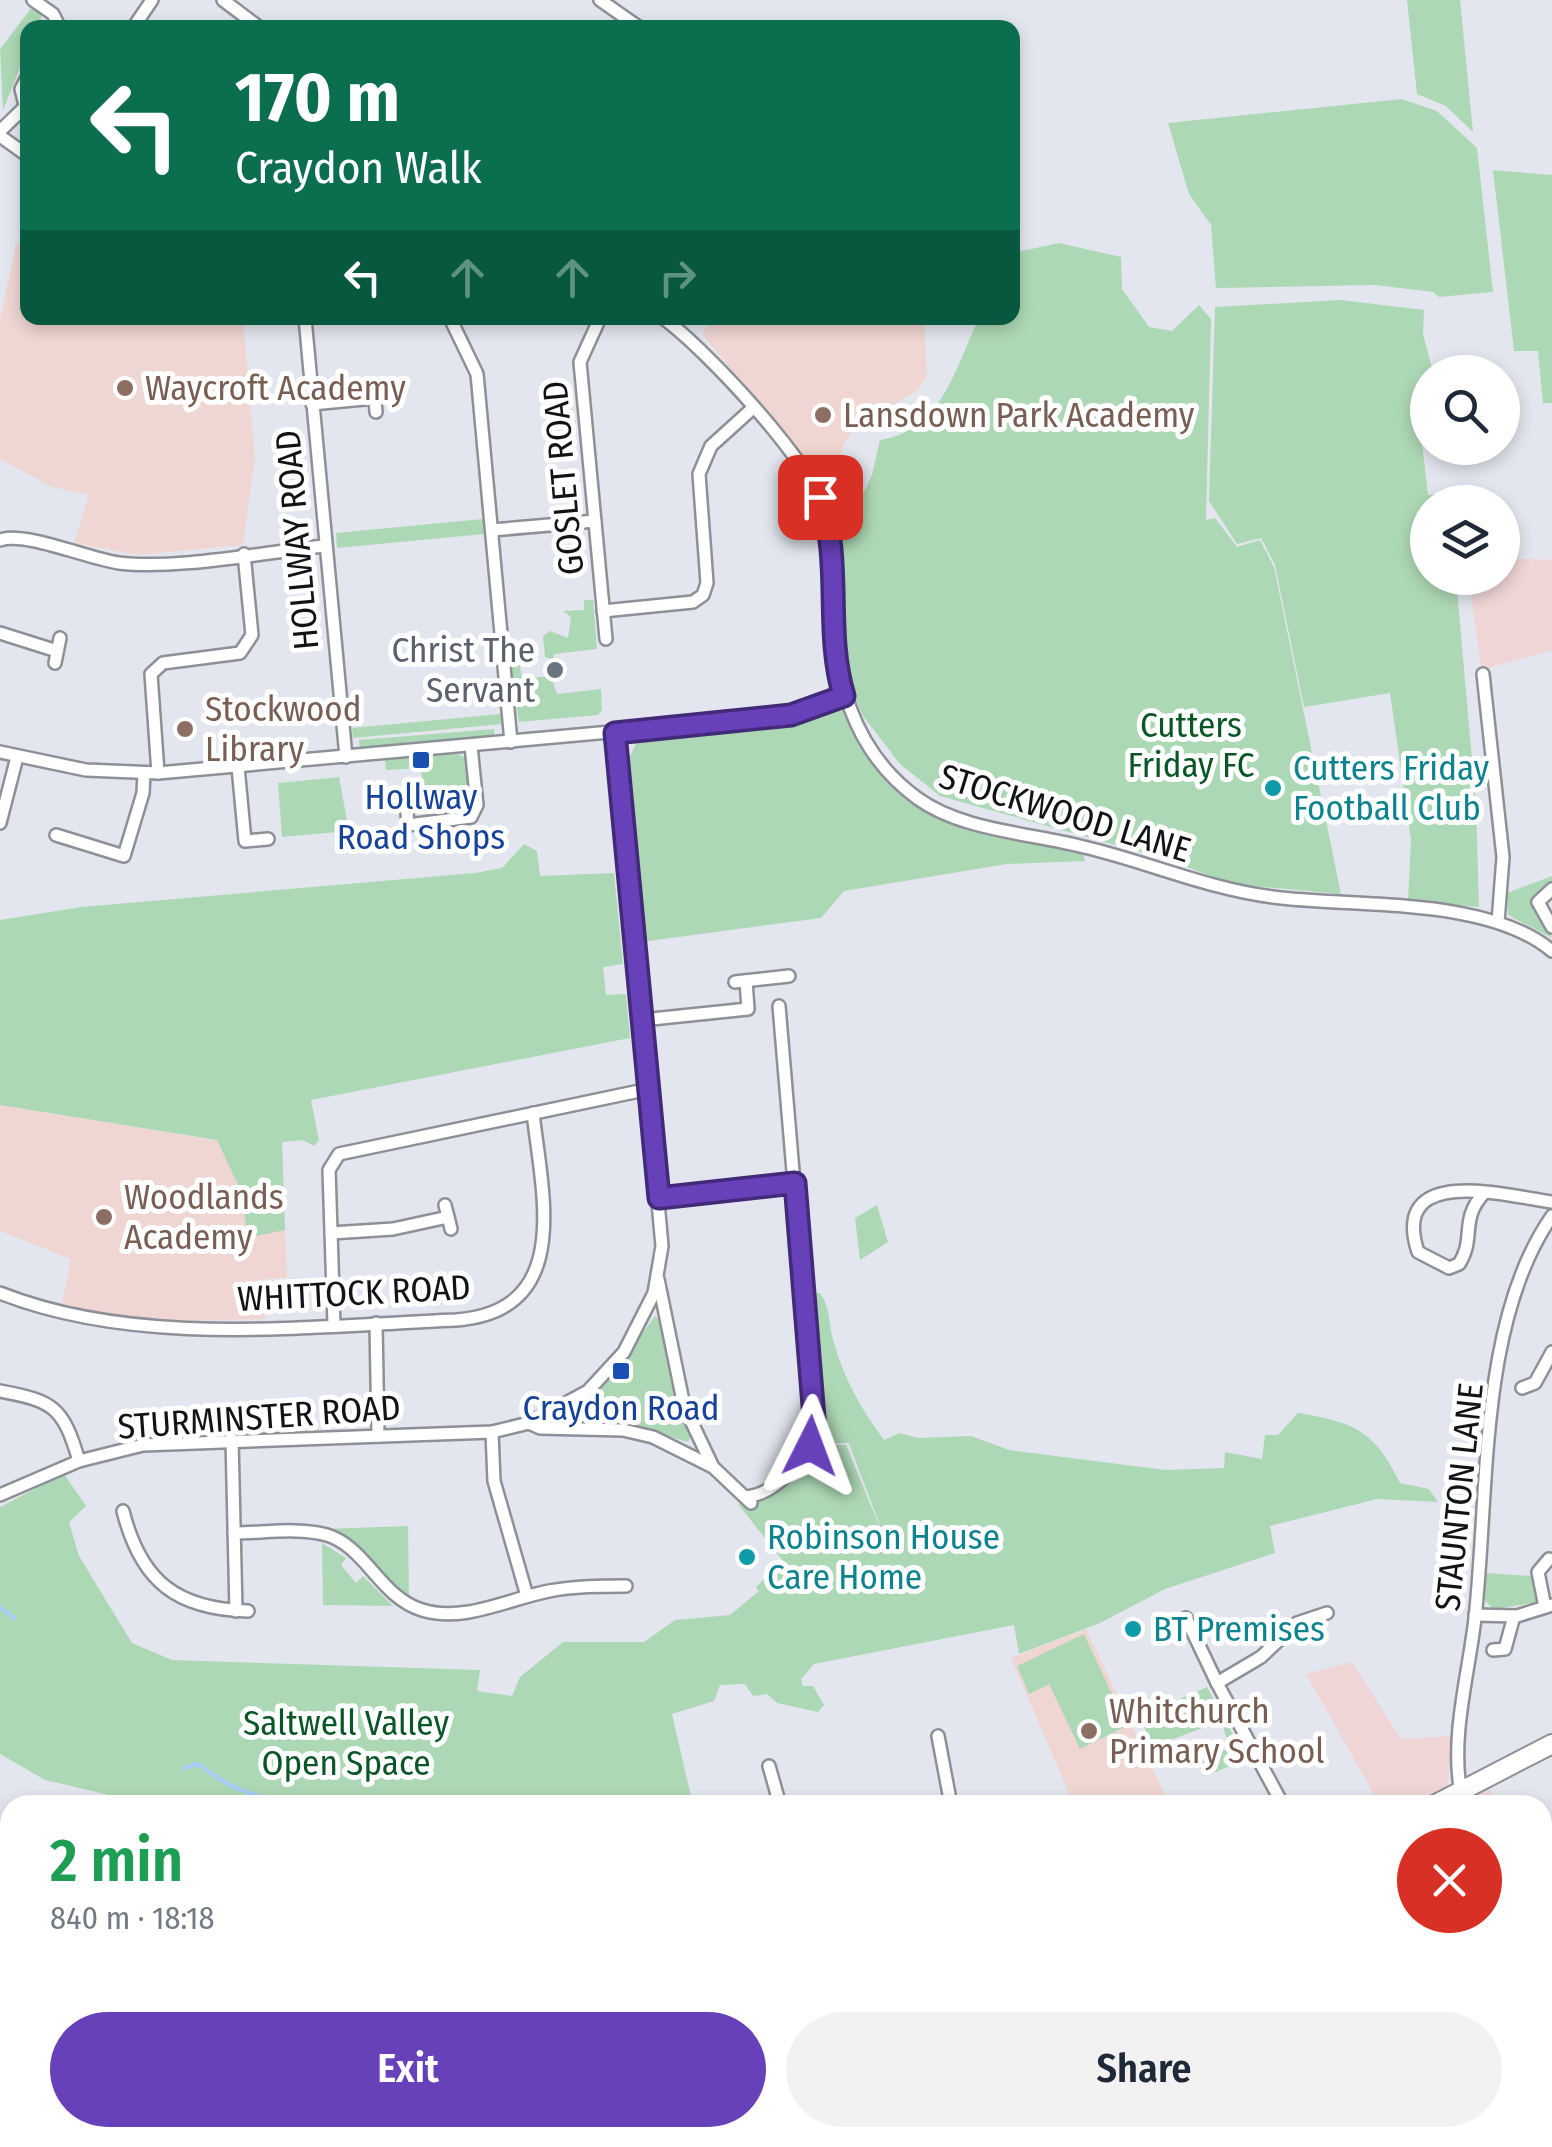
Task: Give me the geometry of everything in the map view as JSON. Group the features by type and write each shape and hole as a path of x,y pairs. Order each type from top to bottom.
{"highway":[{"path":"1458,1795 1552,1744"}],"street":[{"path":"33,0 55,20"},
{"path":"223,0 249,20"},
{"path":"600,0 629,20"},
{"path":"20,111 0,134 20,150"},
{"name":"HOLLWAY ROAD","path":"306,325 346,757"},
{"path":"453,325 477,374 511,742"},
{"name":"GOSLET ROAD","path":"595,325 587,337 580,362 606,639"},
{"name":"STOCKWOOD LANE","path":"672,325 703,350 810,478 827,514 834,646 844,696 871,750 916,798 938,810 1135,860 1224,890 1498,922 1521,930 1552,951"},
{"path":"312,404 376,405 374,384"},
{"path":"603,610 693,602 703,595 707,583 699,474 711,446 753,408"},
{"path":"492,530 595,521"},
{"path":"0,540 14,537 81,555 142,564 326,546"},
{"path":"158,773 150,677 160,664 240,654 248,647 252,635 244,554"},
{"path":"0,633 58,651"},
{"path":"1483,674 1502,857 1498,922"},
{"path":"0,752 86,770 144,774 791,715 844,696"},
{"path":"530,1423 569,1404 607,1372 637,1330 658,1279 662,1246 659,1198 615,733"},
{"path":"407,813 408,825 471,818 477,805 471,746"},
{"path":"0,823 17,757"},
{"path":"238,767 245,841 268,838"},
{"path":"56,835 128,857 144,792 144,774"},
{"path":"90,861 94,847"},
{"path":"1552,889 1538,902 1552,927"},
{"path":"642,1020 748,1009 740,982 788,976"},
{"path":"530,1423 540,1428 623,1430 654,1436 713,1467 749,1501 800,1460 813,1433 779,1006"},
{"path":"334,1324 329,1170 339,1154 649,1089"},
{"name":"WHITTOCK ROAD","path":"0,1292 62,1313 121,1325 334,1324 476,1318 510,1303 526,1288 544,1246 533,1113"},
{"path":"659,1198 795,1183"},
{"path":"1484,1193 1468,1212 1466,1250 1459,1264 1448,1268 1418,1252 1416,1216 1426,1199 1447,1190 1484,1193 1552,1202"},
{"name":"STAUNTON LANE","path":"1450,1795 1458,1762 1475,1615 1487,1436 1497,1379 1523,1264 1552,1216"},
{"path":"331,1232 393,1230 448,1217"},
{"path":"658,1279 680,1393 713,1467"},
{"path":"376,1323 378,1436"},
{"path":"1522,1388 1538,1389 1552,1352"},
{"path":"0,1391 50,1403 69,1426 79,1461"},
{"name":"STURMINSTER ROAD","path":"0,1496 79,1461 143,1445 492,1432 530,1423"},
{"path":"492,1432 494,1480 527,1596"},
{"path":"123,1511 141,1560 157,1580 194,1606 242,1611 234,1533 232,1440"},
{"path":"234,1533 330,1536 345,1546 388,1593 424,1611 463,1614 577,1587 626,1586"},
{"path":"1475,1615 1514,1616 1549,1606 1533,1570 1548,1559"},
{"path":"1217,1683 1261,1657 1308,1610 1327,1613"},
{"path":"1503,1651 1514,1616"},
{"path":"1186,1618 1228,1710 1277,1795"},
{"path":"938,1736 950,1795"},
{"path":"769,1766 777,1795"}],"shaded area":[{"name":"Waycroft Academy","path":"16,245 20,245 20,325 244,325 255,458 243,545 138,555 74,543 89,495 52,487 0,459 0,319"},
{"name":"Lansdown Park Academy","path":"709,325 924,325 927,377 916,391 853,430 843,446 839,465 825,484 702,334"},
{"path":"1520,559 1552,560 1552,650 1481,670 1471,595 1520,595"},
{"name":"Woodlands Academy","path":"0,1105 214,1140 282,1141 287,1278 265,1279 265,1319 116,1319 62,1303 71,1259 0,1231"},
{"name":"Whitchurch Primary School","path":"1086,1629 1165,1795 1070,1795 1011,1658"},
{"path":"1352,1662 1401,1739 1452,1736 1448,1784 1455,1795 1374,1795 1306,1674"}],"green space":[{"path":"1407,0 1460,0 1473,132 1446,106 1417,94"},
{"path":"32,7 42,15 40,20 22,20"},
{"path":"20,23 20,68 3,110 0,49"},
{"path":"1402,99 1437,111 1477,148 1493,292 1439,297 1433,292 1375,285 1216,288 1211,225 1189,194 1168,123"},
{"path":"1493,170 1552,175 1552,403 1543,403 1538,351 1514,351"},
{"name":"Cutters Friday FC","path":"1059,243 1121,257 1122,289 1149,327 1172,331 1199,305 1211,319 1206,520 1215,518 1237,547 1260,540 1274,567 1341,894 1230,884 1172,861 940,796 900,764 863,716 845,674 839,569 842,513 854,513 872,475 880,440 901,434 932,411 976,325 1020,325 1020,251"},
{"path":"1341,300 1424,310 1423,334 1429,355 1410,355 1410,465 1425,465 1427,485 1410,485 1410,595 1457,595 1476,805 1479,907 1408,901 1411,840 1390,693 1304,707 1275,565 1261,538 1237,544 1209,501 1215,307"},
{"path":"483,519 484,534 337,548 336,533"},
{"path":"584,600 593,600 597,649 554,654 554,660 545,657 543,636 550,631 568,638 571,617 563,611 584,610"},
{"path":"518,652 522,679 551,676 557,694 601,689 602,710 598,715 519,722 507,653"},
{"path":"833,706 843,708 873,763 893,786 916,803 968,827 1083,852 1085,861 1007,864 844,891 821,918 641,942 623,770 637,742 652,735 776,724"},
{"path":"501,714 502,724 353,738 352,728"},
{"path":"494,729 495,738 360,751 359,740"},
{"path":"453,752 469,759 471,811 426,820 421,768 386,770 385,759"},
{"path":"339,777 349,831 282,837 278,783"},
{"path":"524,844 537,851 540,876 614,873 623,964 603,967 606,995 626,994 630,1038 311,1100 319,1140 314,1146 303,1140 282,1142 285,1230 256,1236 247,1229 239,1187 217,1140 0,1105 0,920 81,907 475,873 502,868"},
{"path":"1552,876 1552,885 1534,901 1552,938 1508,915 1507,893"},
{"path":"877,1205 888,1242 860,1260 855,1218"},
{"name":"Saltwell Valley Open Space","path":"811,1293 820,1293 824,1299 847,1379 884,1440 900,1433 918,1438 971,1436 1009,1450 1166,1470 1224,1468 1225,1452 1262,1459 1265,1435 1278,1435 1298,1413 1334,1420 1360,1432 1381,1451 1400,1483 1429,1489 1438,1502 1377,1499 1270,1526 1275,1553 1165,1589 1100,1623 1019,1654 1014,1625 814,1664 801,1679 803,1686 813,1686 824,1705 818,1712 777,1703 767,1694 753,1696 745,1684 720,1685 714,1701 672,1714 691,1795 107,1795 45,1780 0,1754 0,1507 64,1474 86,1506 69,1522 79,1556 132,1643 172,1660 480,1670 477,1691 512,1696 520,1677 563,1642 644,1642 675,1620 730,1615 759,1591 756,1587 783,1561 738,1504 748,1505 818,1445 846,1445 886,1542 849,1443 817,1443 821,1423"},
{"path":"655,1316 664,1324 667,1359 688,1442 633,1426 572,1423 570,1410 608,1381"},
{"path":"408,1526 409,1598 324,1529"},
{"path":"322,1543 346,1558 341,1565 356,1583 363,1576 393,1606 323,1605"},
{"path":"1486,1573 1531,1576 1540,1602 1494,1609 1485,1601"},
{"path":"1084,1634 1127,1726 1080,1749 1049,1684 1029,1694 1017,1666"},
{"path":"1207,1687 1246,1759 1204,1777 1197,1761 1230,1748 1221,1721 1152,1747 1140,1716"}],"waterway":[{"path":"0,1607 14,1618"},
{"path":"184,1768 198,1764 228,1784 258,1795"}],"place":[{"name":"Waycroft Academy","path":"125,388"},
{"name":"Lansdown Park Academy","path":"823,415"},
{"name":"Christ The Servant","path":"555,670"},
{"name":"Stockwood Library","path":"185,729"},
{"name":"Hollway Road Shops","path":"421,760"},
{"name":"Cutters Friday Football Club","path":"1273,788"},
{"name":"Woodlands Academy","path":"104,1217"},
{"name":"Craydon Road","path":"621,1371"},
{"name":"Robinson House Care Home","path":"747,1557"},
{"name":"BT Premises","path":"1133,1629"},
{"name":"Whitchurch Primary School","path":"1089,1731"}],"route":[{"path":"810,1446 814,1418 795,1183 659,1198 615,733 791,715 844,696 834,646 830,535 820,497"}]}
